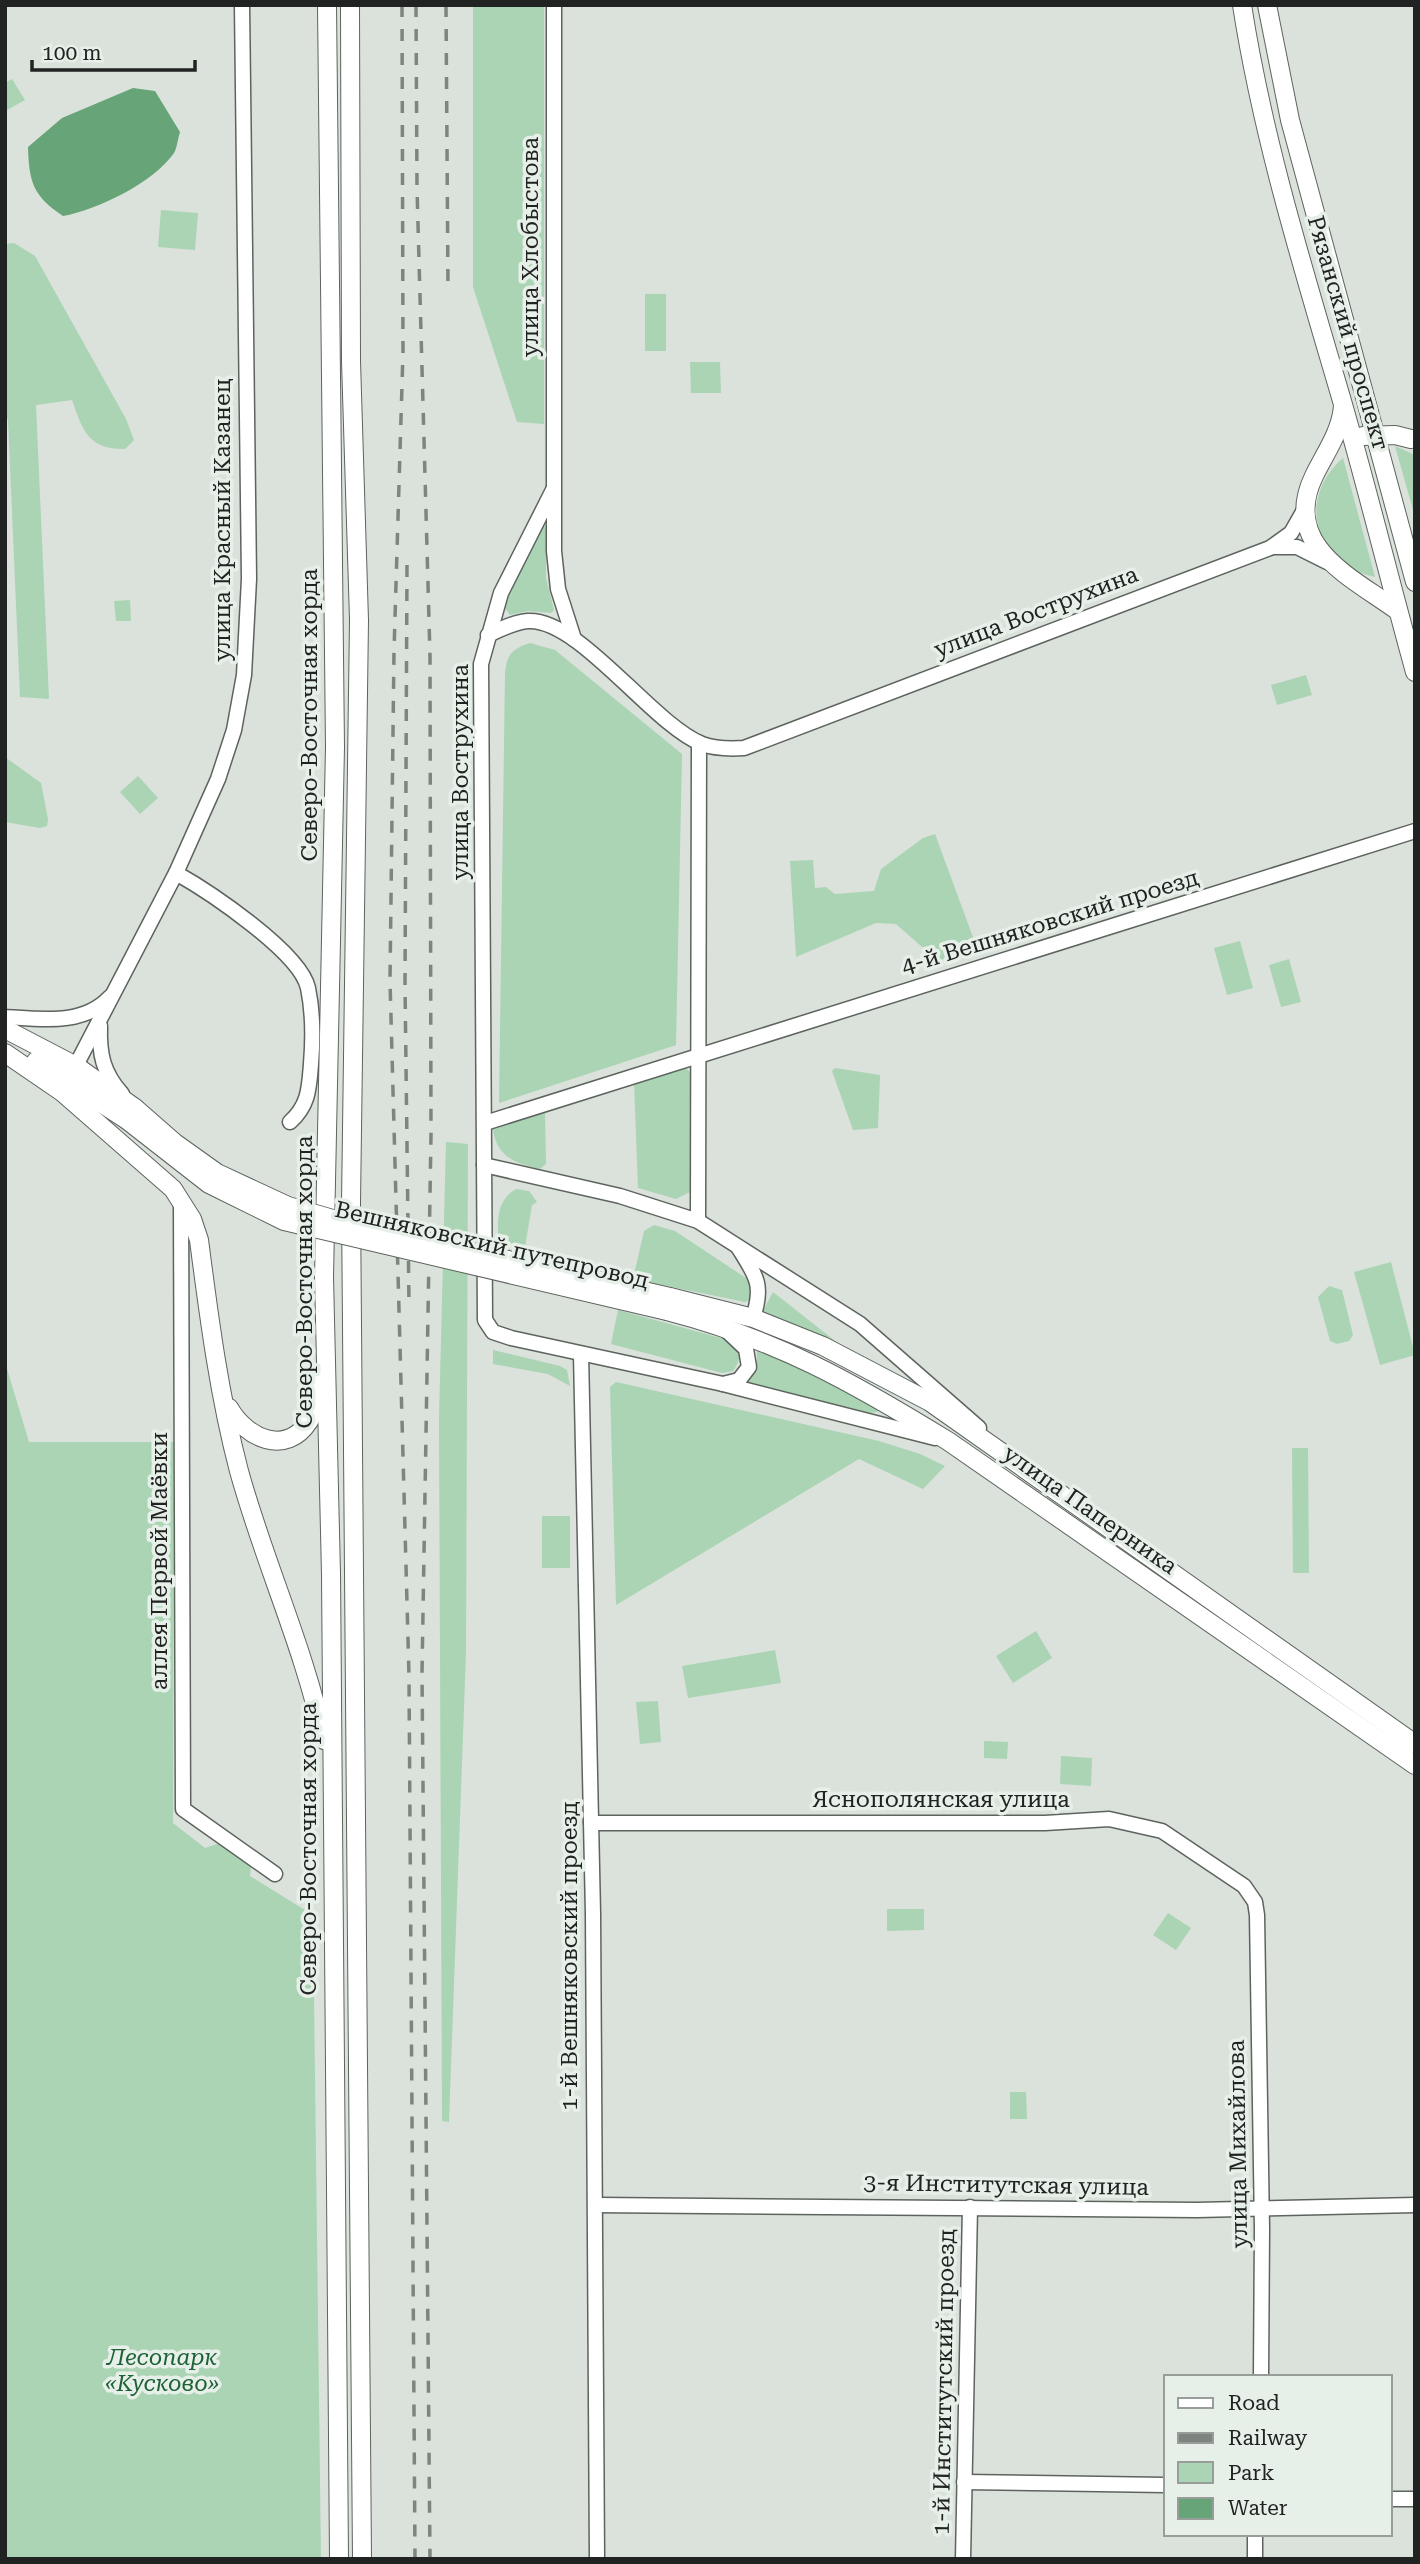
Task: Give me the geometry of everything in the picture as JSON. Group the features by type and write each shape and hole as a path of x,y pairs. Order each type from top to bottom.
{"main road":[{"name":"Северо-Восточная хорда","path":"327,5 335,747 325,1226 339,2559"},
{"name":"Северо-Восточная хорда","path":"350,5 351,374 359,620 351,1230 362,2559"},
{"name":"Рязанский проспект","path":"1242,5 1270,139 1303,268 1353,438 1415,672"},
{"name":"Рязанский проспект","path":"1267,5 1290,120 1373,434 1414,577"},
{"path":"1364,399 1386,422 1413,441"},
{"path":"1343,403 1337,433 1313,477 1307,505 1312,538 1340,571 1398,611"},
{"path":"1319,467 1335,450 1353,438 1373,434 1413,441"},
{"path":"1340,571 1371,582 1390,582 1414,577"},
{"path":"5,1029 69,1079 173,1189 181,1200 199,1240 222,1394 252,1513 299,1643 315,1697 332,1786"},
{"path":"5,1044 69,1079"},
{"path":"5,1053 69,1079"},
{"name":"Вешняковский путепровод","path":"69,1079 131,1114 209,1184 284,1221 669,1304"},
{"name":"улица Паперника","path":"669,1304 753,1318 823,1346 930,1402 1415,1744"},
{"name":"улица Паперника","path":"669,1304 816,1363 948,1441 1415,1765"},
{"path":"222,1394 238,1422 250,1434 266,1440 283,1439 299,1432 310,1419 326,1363"}],"street":[{"name":"улица Красный Казанец","path":"69,1079 101,1022 176,873 225,759 239,705 247,643 242,5"},
{"name":"улица Хлобыстова","path":"554,5 553,490 558,590 574,639"},
{"name":"улица Хлобыстова","path":"488,635 501,593 553,490"},
{"name":"улица Вострухина","path":"948,1441 723,1384 511,1338 493,1332 485,1320 481,664 488,635 531,621 574,639 669,721 699,743 723,750 744,748 1270,548 1291,533 1307,505"},
{"name":"улица Вострухина","path":"1270,548 1297,547 1340,571"},
{"path":"698,1221 699,743"},
{"name":"4-й Вешняковский проезд","path":"485,1123 1415,831"},
{"path":"176,873 260,931 288,957 308,987 312,1052 308,1098 302,1111 290,1122"},
{"path":"5,1017 60,1019 80,1016 94,1010 118,989"},
{"path":"101,1022 99,1047 104,1069 131,1114"},
{"path":"484,1166 620,1196 698,1221 736,1242 860,1324 1022,1466"},
{"name":"аллея Первой Маёвки","path":"181,1200 183,1809 275,1874"},
{"path":"736,1242 759,1281 759,1300 753,1318"},
{"name":"улица Паперника","path":"721,1325 746,1349 749,1367 739,1380 723,1384"},
{"name":"1-й Вешняковский проезд","path":"581,1354 591,1824 597,2559"},
{"name":"Яснополянская улица","path":"591,1824 1045,1823 1109,1819 1162,1831 1244,1886 1255,1902 1257,1911"},
{"name":"улица Михайлова","path":"1257,1911 1262,2209 1261,2375"},
{"name":"3-я Институтская улица","path":"596,2205 1262,2209 1415,2206"},
{"name":"1-й Институтский проезд","path":"963,2559 970,2207"},
{"path":"964,2482 1164,2485"},
{"path":"1392,2498 1415,2499"},
{"path":"1255,2536 1255,2559"}],"green space":[{"path":"473,5 544,5 544,424 517,422 473,287"},
{"path":"12,79 25,100 5,111 5,83"},
{"path":"161,210 198,213 195,250 158,247"},
{"path":"14,243 35,256 126,419 134,440 125,449 95,442 84,429 72,400 36,405 49,699 20,697 8,420 5,415 5,244"},
{"path":"645,294 666,294 666,351 645,351"},
{"path":"690,362 720,362 721,393 691,393"},
{"path":"1395,446 1415,455 1415,517"},
{"path":"1343,458 1375,577 1354,570 1338,559 1326,545 1318,528 1316,510 1320,492 1328,474"},
{"path":"543,523 546,529 546,578 554,610 551,613 528,611 510,615 505,608 516,572"},
{"path":"130,600 131,621 116,621 114,601"},
{"path":"530,643 555,650 682,754 676,1045 499,1103 505,673 512,653"},
{"path":"1306,675 1312,695 1277,705 1271,685"},
{"path":"5,757 41,783 47,826 40,828 5,822"},
{"path":"138,776 158,798 140,814 120,792"},
{"path":"935,834 977,948 938,961 896,924 876,923 796,957 790,861 813,860 815,888 826,887 835,894 874,891 881,869 923,838"},
{"path":"1240,941 1253,988 1227,995 1214,948"},
{"path":"1289,959 1301,1002 1281,1007 1269,965"},
{"path":"683,1066 696,1077 694,1190 676,1199 638,1188 634,1082"},
{"path":"835,1068 880,1075 878,1128 853,1130 832,1071"},
{"path":"545,1111 546,1164 540,1169 508,1157 498,1146 493,1128"},
{"path":"446,1142 468,1144 466,1652 449,2122 442,2121 439,1418"},
{"path":"516,1189 529,1191 537,1202 532,1205 525,1247 498,1240 498,1218 502,1205"},
{"path":"654,1225 675,1231 746,1278 753,1289 753,1299 745,1302 633,1279 644,1231"},
{"path":"1391,1262 1415,1355 1380,1365 1354,1272"},
{"path":"1329,1286 1342,1290 1353,1335 1349,1341 1337,1344 1330,1341 1318,1297"},
{"path":"773,1292 839,1344 762,1313"},
{"path":"618,1310 732,1341 739,1352 738,1362 733,1371 722,1373 611,1344"},
{"path":"757,1349 816,1371 879,1408 877,1412 871,1413 744,1383 757,1365"},
{"path":"493,1350 560,1366 567,1370 570,1386 548,1374 493,1364"},
{"name":"Лесопарк «Кусково»","path":"5,1362 29,1442 174,1442 173,1823 205,1848 223,1842 251,1865 250,1876 313,1915 321,2559 5,2559"},
{"path":"616,1382 879,1441 920,1454 945,1466 923,1489 859,1459 616,1605 610,1387"},
{"path":"1292,1448 1308,1448 1309,1573 1293,1573"},
{"path":"542,1516 570,1516 570,1568 542,1568"},
{"path":"1036,1631 1052,1658 1013,1683 996,1656"},
{"path":"775,1650 781,1683 688,1698 682,1666"},
{"path":"658,1701 661,1742 640,1744 636,1702"},
{"path":"984,1741 1008,1742 1007,1759 984,1758"},
{"path":"1061,1756 1092,1758 1091,1786 1060,1784"},
{"path":"887,1909 924,1909 924,1930 887,1931"},
{"path":"1168,1913 1191,1928 1176,1950 1153,1935"},
{"path":"1010,2092 1026,2092 1027,2119 1010,2119"}],"water":[{"path":"133,88 155,91 180,132 174,153 139,185 92,208 63,216 39,195 32,179 28,147 62,118"}],"railway":[{"path":"402,5 403,352 394,651 390,981 409,1676 415,2559"},
{"path":"416,5 417,188 430,656 431,1135 422,1673 430,2559"},
{"path":"446,5 448,288"},
{"path":"407,565 405,985 409,1304"}]}
